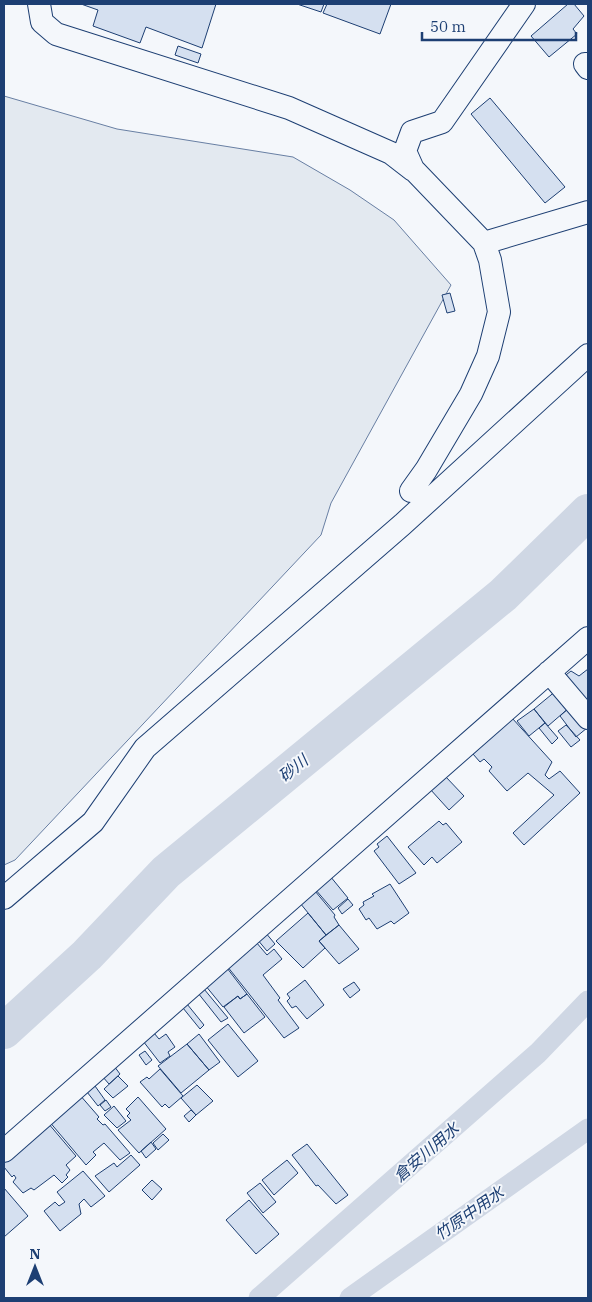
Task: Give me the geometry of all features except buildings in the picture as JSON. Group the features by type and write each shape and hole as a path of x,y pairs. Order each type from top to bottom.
{"street":[{"path":"39,4 42,22 56,34 289,108 392,153 414,171 484,243 490,260 499,312 488,356 471,394 426,470 411,491"},
{"path":"414,171 405,151 412,132 442,122 524,4"},
{"path":"484,243 588,212"},
{"path":"4,898 93,822 145,748 403,524 588,355"},
{"path":"4,1151 588,638"},
{"path":"549,672 588,718"}],"shaded area":[{"path":"4,96 117,129 293,157 350,190 394,220 451,285 331,503 321,535 15,860 4,865"}],"waterway":[{"name":"砂川","path":"4,1031 87,955 166,872 503,595 588,512"},
{"name":"倉安川用水","path":"259,1298 538,1053 588,1001"},
{"name":"竹原中用水","path":"350,1298 588,1129"}]}
